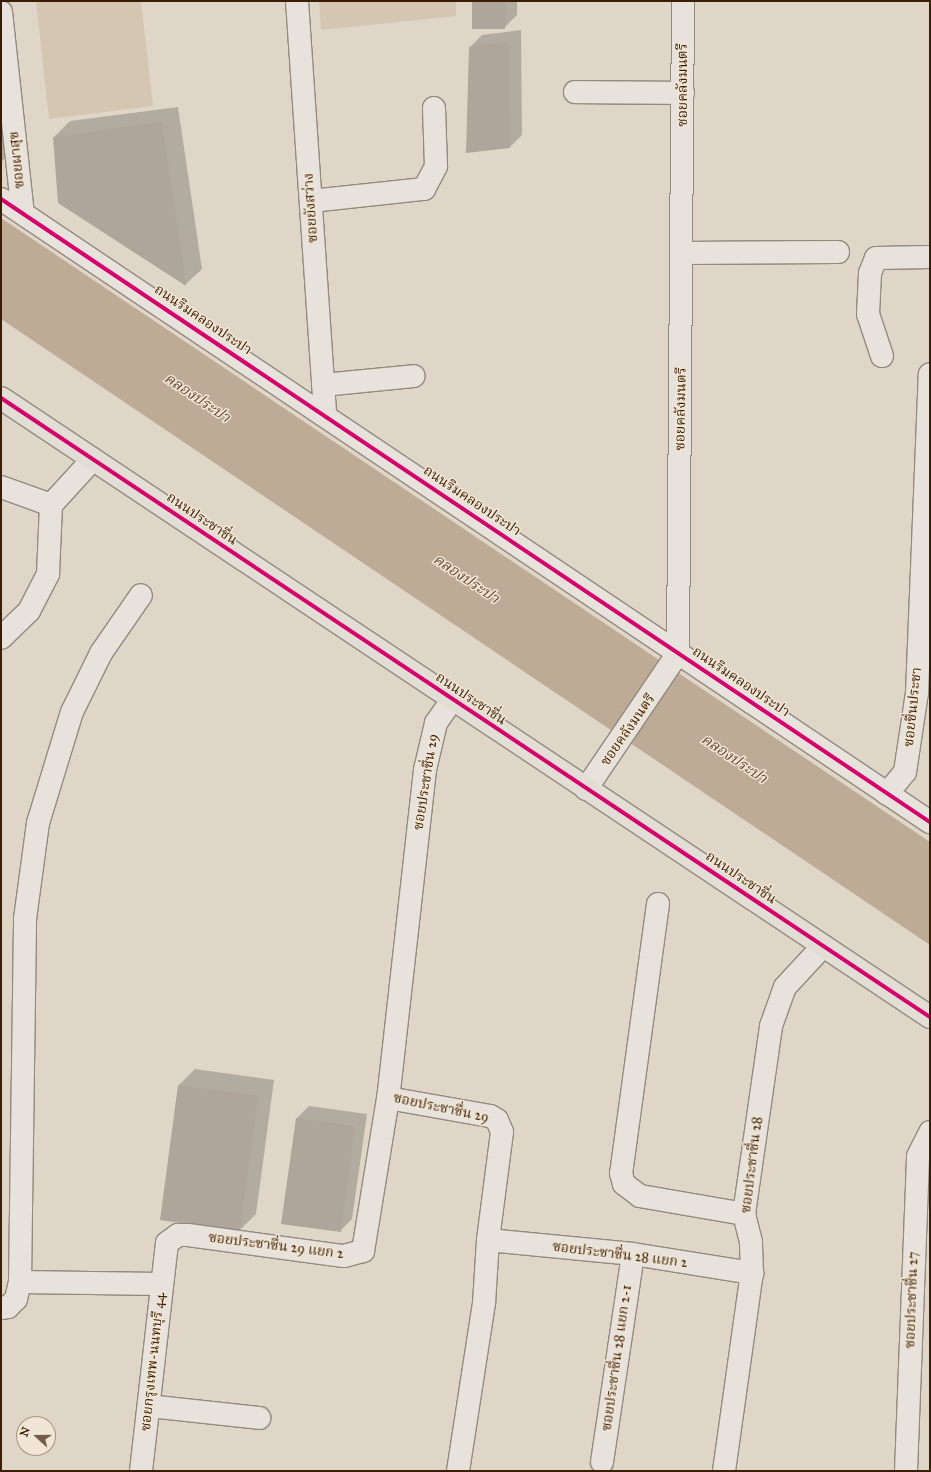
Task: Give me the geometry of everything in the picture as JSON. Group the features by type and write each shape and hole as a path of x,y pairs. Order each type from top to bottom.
{"main road":[{"name":"ถนนประชาชื่น","path":"1,398 452,700 930,1017"}],"street":[{"name":"ซอยยังสว่าง","path":"297,1 325,414"},
{"name":"ซอยคลังมนตรี","path":"586,789 676,659 682,253 683,1"},
{"name":"ซอยผาสุข","path":"1,18 23,213"},
{"path":"575,92 683,93"},
{"path":"311,201 424,189 436,166 434,108"},
{"name":"ถนนริมคลองประปา","path":"1,199 325,414 676,659 930,822"},
{"path":"682,253 838,252"},
{"path":"882,356 868,314 870,273 876,258 930,257"},
{"name":"ซอยชื่นประชา","path":"887,794 905,772 923,693 930,374"},
{"path":"323,385 414,376"},
{"path":"1,638 29,611 48,574 51,505 93,459"},
{"path":"1,487 51,505"},
{"path":"1,1308 8,1307 16,1299 20,1282 25,919 38,823 72,712 101,653 141,595"},
{"name":"ซอยประชาชื่น 29","path":"452,700 436,723 425,770 388,1098 497,1120 502,1132 488,1240 484,1303 458,1471"},
{"path":"658,904 621,1173 624,1184 640,1196 744,1214"},
{"name":"ซอยประชาชื่น 28","path":"724,1471 752,1273 751,1242 744,1214 771,1026 785,987 822,946"},
{"name":"ซอยประชาชื่น 29 แยก 2","path":"163,1254 171,1238 178,1235 344,1256 363,1251 388,1098"},
{"name":"ซอยประชาชื่น 27","path":"906,1471 918,1156 930,1132"},
{"name":"ซอยประชาชื่น 28 แยก 2","path":"488,1240 633,1254 752,1273"},
{"name":"ซอยกรุงเทพ-นนทบุรี 44","path":"141,1471 149,1406 163,1254"},
{"name":"ซอยประชาชื่น 28 แยก 2-1","path":"602,1462 633,1254"},
{"path":"20,1282 161,1284"},
{"path":"149,1406 260,1418"}],"shaded area":[{"path":"36,1 141,1 153,106 49,119"},
{"path":"319,1 456,1 456,16 321,30"}],"water":[{"name":"คลองประปา","path":"1,218 930,842 930,945 1,319"}],"building":[{"path":"472,1 506,1 505,29 472,29"},
{"path":"509,42 510,148 466,153 469,47"},
{"path":"162,122 186,286 58,203 53,137"},
{"path":"178,1085 258,1096 240,1231 160,1220"},
{"path":"296,1118 355,1126 341,1232 281,1224"}],"cycle path":[{"path":"1,199 930,822"},
{"path":"1,398 930,1017"}]}
